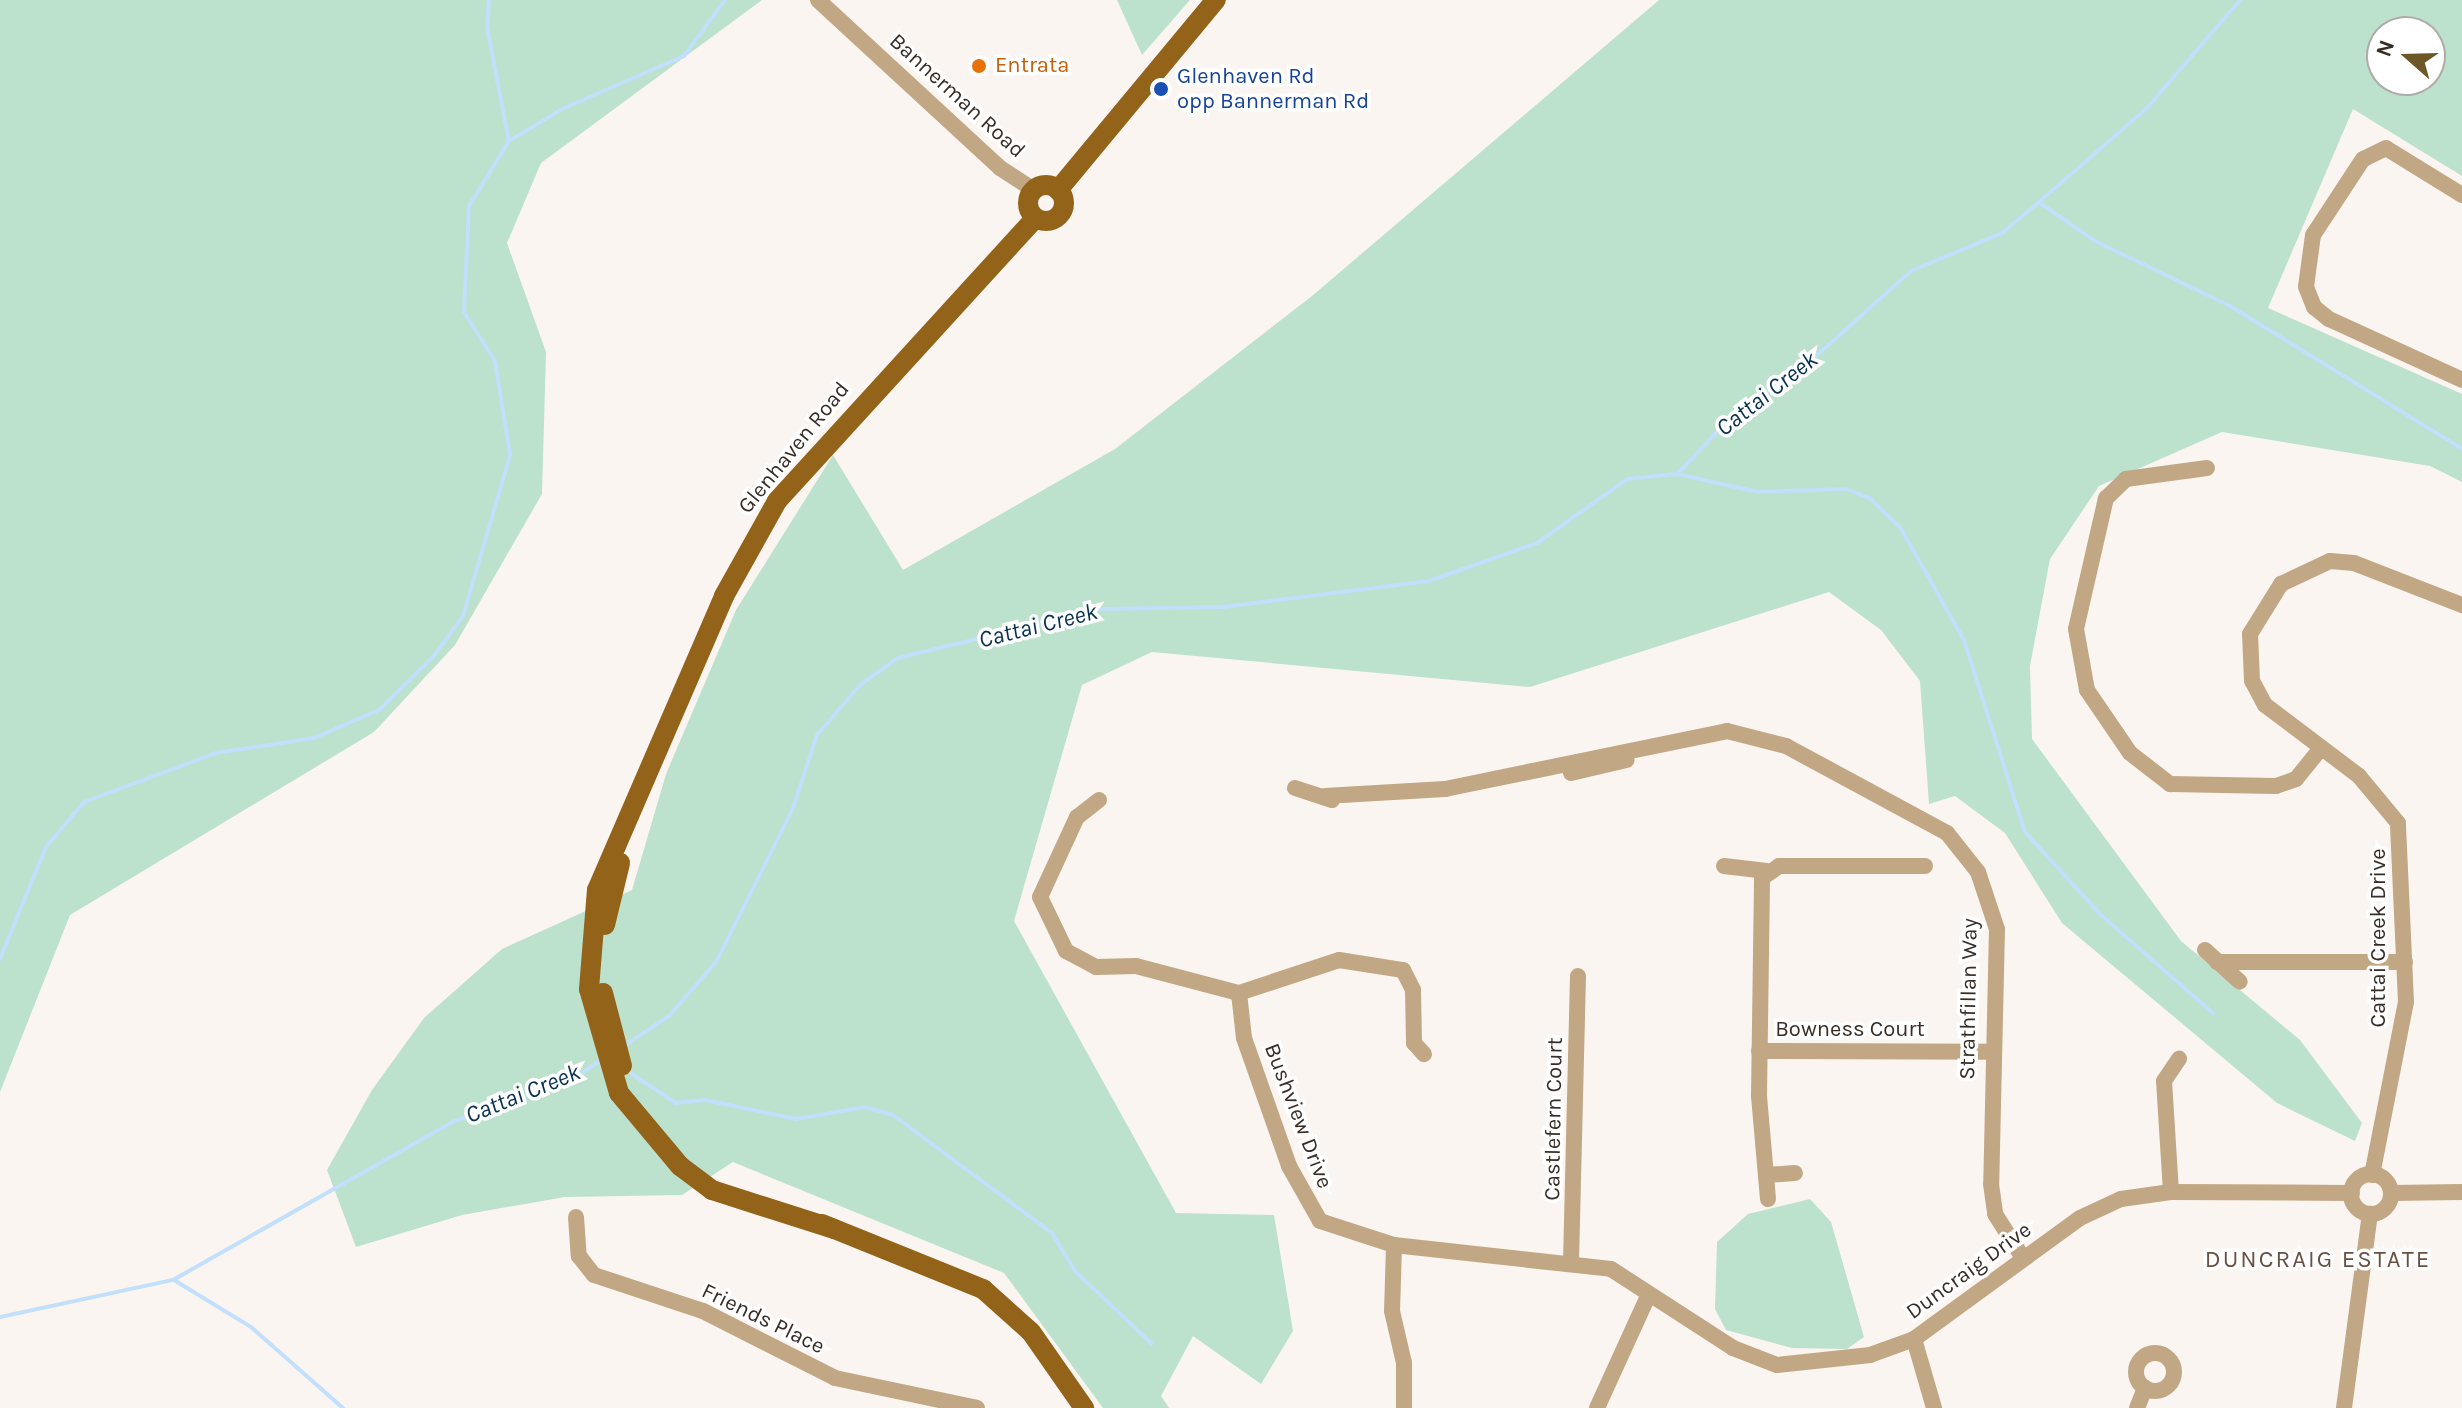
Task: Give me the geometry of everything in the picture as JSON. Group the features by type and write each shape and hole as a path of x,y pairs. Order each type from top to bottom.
{"main road":[{"path":"1035,218 1028,205 1034,190 1058,190 1216,0"},
{"name":"Glenhaven Road","path":"1058,190 1058,217 1035,218 777,501 724,596 638,797 601,942 602,1025 619,1093 712,1190 834,1229 944,1270 997,1300 1084,1408"}],"street":[{"name":"Bannerman Road","path":"818,0 1000,168 1034,190"},
{"path":"2462,195 2386,148 2363,159 2318,225 2306,277 2314,307 2329,319 2462,380"},
{"path":"2207,468 2126,479 2106,498 2076,629 2087,690 2130,753 2170,784 2276,786 2296,779 2320,749"},
{"name":"Cattai Creek Drive","path":"2372,1175 2373,1141 2402,1037 2405,962 2398,823 2383,798 2265,705 2252,681 2250,634 2281,584 2302,568 2354,563 2462,605"},
{"name":"Strathfillan Way","path":"1295,788 1325,796 1445,789 1690,734 1738,732 1786,746 1947,833 1978,872 1997,929 1990,1052 1992,1200 2023,1258"},
{"path":"1099,800 1077,817 1040,897 1066,951 1096,967 1136,966 1239,993 1339,960 1403,970 1413,990 1414,1043 1424,1054"},
{"path":"1724,866 1767,871 1925,866"},
{"name":"Bowness Court","path":"1767,871 1760,886 1759,1051 1768,1199"},
{"path":"2240,982 2211,956 2405,962"},
{"name":"Castlefern Court","path":"1571,1262 1578,976"},
{"name":"Bushview Drive","path":"1239,993 1244,1038 1305,1199 1320,1221 1394,1245"},
{"name":"Bowness Court","path":"1759,1051 1990,1052"},
{"path":"2171,1192 2164,1081 2179,1059"},
{"path":"1766,1175 1795,1173"},
{"path":"2370,1214 2356,1207 2352,1193 2359,1178 2372,1175 2391,1193 2462,1192"},
{"name":"Duncraig Drive","path":"1394,1245 1571,1262 1611,1269 1648,1296 1777,1365 1870,1355 1914,1339 2023,1258 2101,1207 2171,1192 2352,1193"},
{"path":"2370,1214 2388,1205 2391,1193"},
{"path":"2344,1408 2370,1214"},
{"name":"Friends Place","path":"576,1217 579,1256 594,1275 703,1311 835,1378 977,1408"},
{"path":"1394,1245 1392,1311 1404,1363 1404,1408"},
{"path":"1597,1408 1648,1296"},
{"path":"1914,1339 1934,1408"},
{"path":"2137,1408 2145,1388"}],"green space":[{"path":"0,0 762,0 541,163 507,243 546,352 542,494 455,645 374,732 70,915 0,1092"},
{"path":"1117,0 1190,0 1142,55"},
{"path":"1659,0 2462,0 2462,176 2353,109 2268,308 2462,394 2462,482 2430,466 2222,432 2099,486 2050,559 2030,666 2032,739 2181,941 2300,1040 2362,1123 2355,1141 2277,1103 2062,923 2005,833 1955,796 1929,804 1920,681 1881,630 1829,592 1530,687 1152,652 1082,685 1014,921 1176,1213 1274,1215 1293,1331 1261,1384 1193,1336 1161,1396 1169,1408 1103,1408 1004,1273 733,1162 682,1195 565,1197 462,1215 356,1247 327,1170 372,1090 424,1018 502,949 632,890 666,774 736,610 833,455 903,570 1115,449 1312,296"},
{"path":"1810,1199 1831,1222 1864,1337 1847,1349 1792,1348 1726,1330 1715,1309 1717,1242 1748,1214"}],"waterway":[{"path":"489,0 487,27 509,141"},
{"path":"0,959 46,847 84,802 216,753 314,738 379,710 433,657 463,616 510,455 495,361 464,312 469,206 509,141 562,109 684,56 725,0"},
{"name":"Cattai Creek","path":"624,1046 669,1016 716,962 793,808 817,735 861,684 898,658 1100,609 1223,607 1429,581 1537,543 1627,479 1677,474 1735,413 1805,366 1911,271 2002,233 2146,109 2240,0"},
{"path":"2040,203 2095,241 2230,306 2462,449"},
{"path":"1677,474 1758,492 1846,489 1869,498 1900,527 1964,640 2025,832 2101,915 2213,1013"},
{"name":"Cattai Creek","path":"0,1317 173,1280 452,1122 573,1079 603,1059"},
{"path":"626,1070 676,1103 705,1100 796,1119 865,1107 893,1115 1052,1233 1075,1271 1151,1343"},
{"path":"174,1280 251,1327 343,1408"}],"place":[{"name":"Entrata","path":"979,66"},
{"name":"Glenhaven Rd opp Bannerman Rd","path":"1161,89"}],"district":[{"name":"DUNCRAIG ESTATE","path":"2318,1260"}]}
